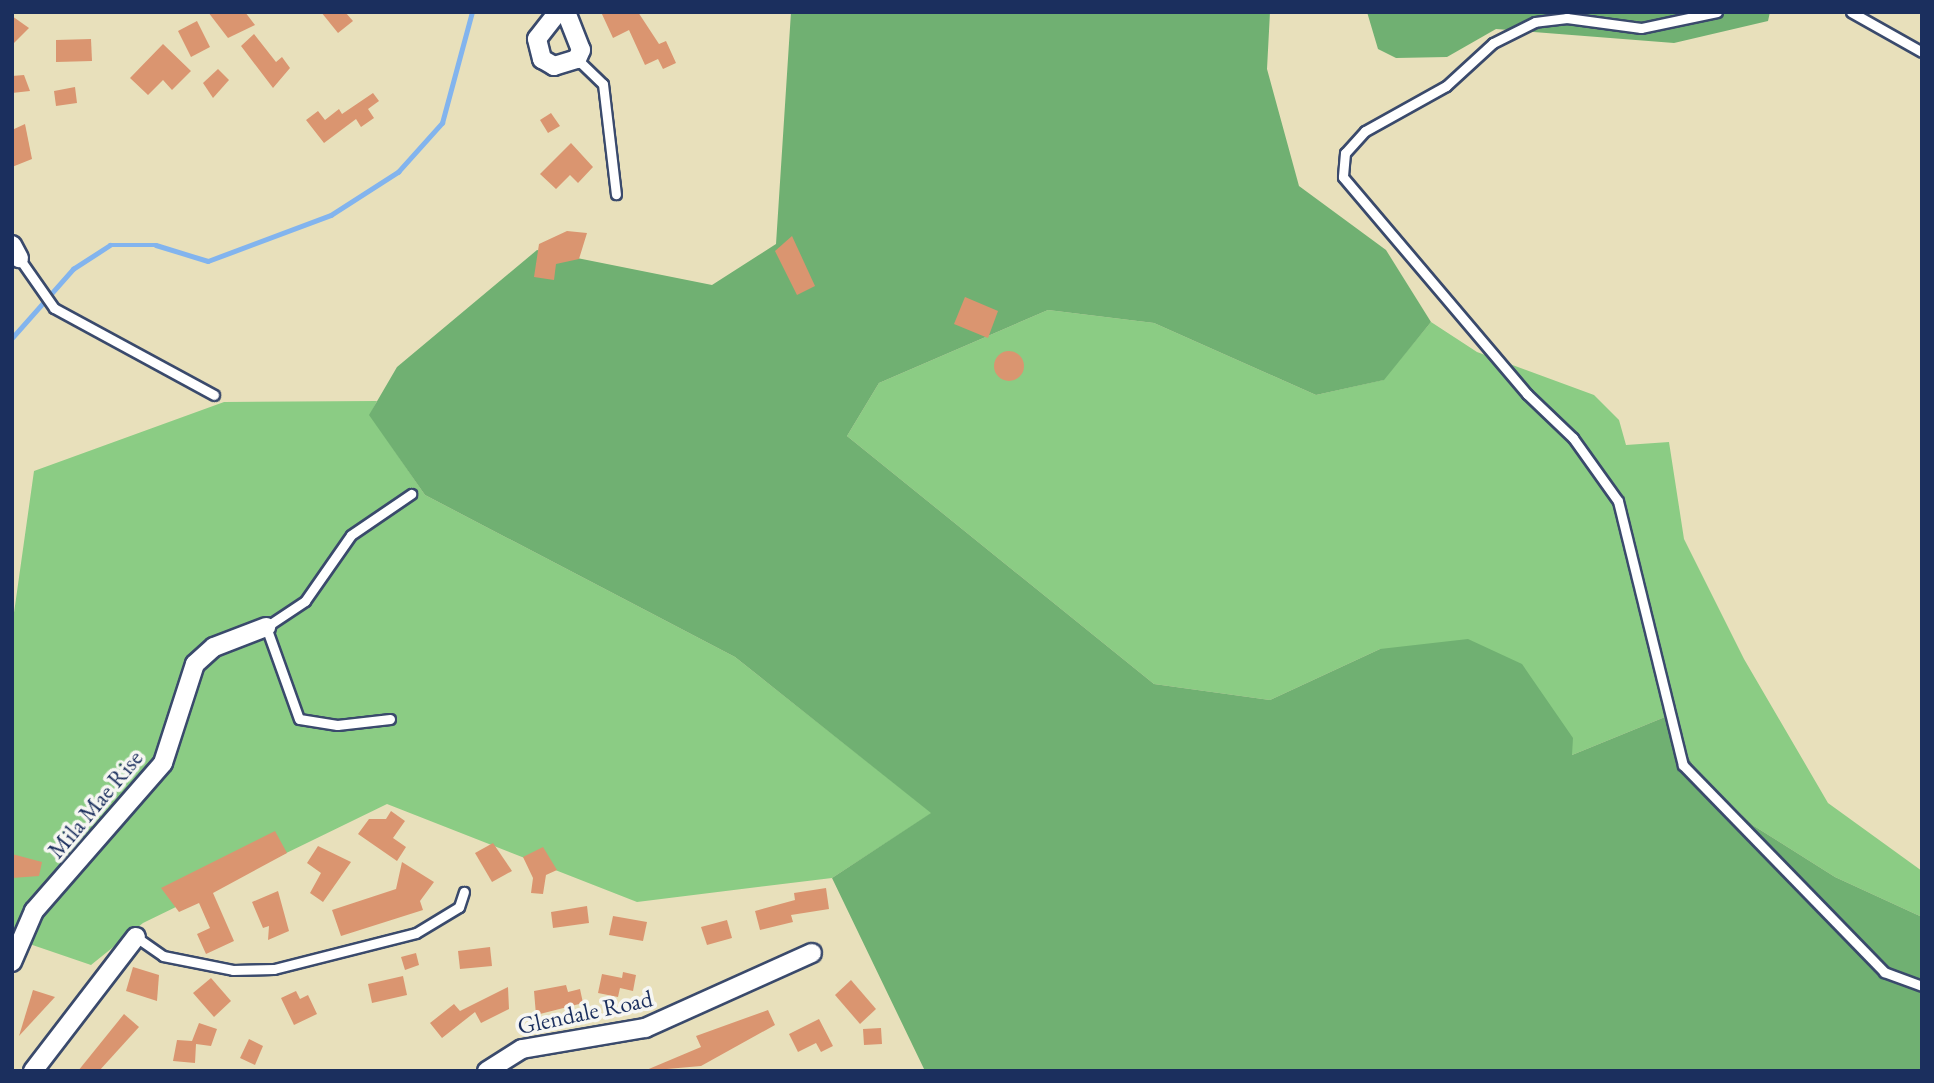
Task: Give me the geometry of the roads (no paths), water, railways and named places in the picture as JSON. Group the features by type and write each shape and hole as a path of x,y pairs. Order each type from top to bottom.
{"street":[{"path":"558,12 541,29 537,50 554,66 577,59 580,41 566,12"},
{"name":"Mila Mae Rise","path":"12,962 34,911 163,763 195,664 214,647 266,627"},
{"path":"33,1071 136,937"},
{"name":"Glendale Road","path":"486,1071 522,1049 645,1028 812,953"}],"lane":[{"path":"1717,12 1641,27 1567,18 1535,22 1493,43 1446,86 1365,131 1345,153 1343,177 1527,394 1573,438 1618,501 1683,765 1884,972 1922,986"},
{"path":"1852,12 1922,52"},
{"path":"577,59 603,85 616,194"},
{"path":"16,252 54,308 214,395"},
{"name":"Mila Mae Rise","path":"266,627 305,601 351,535 411,494"},
{"path":"266,627 299,719 337,725 390,719"},
{"path":"136,937 163,956 233,970 274,969 416,933 459,907 464,892"}],"waterway":[{"path":"12,338 73,269 110,245 156,245 208,261 331,215 398,172 442,123 472,12"}]}
